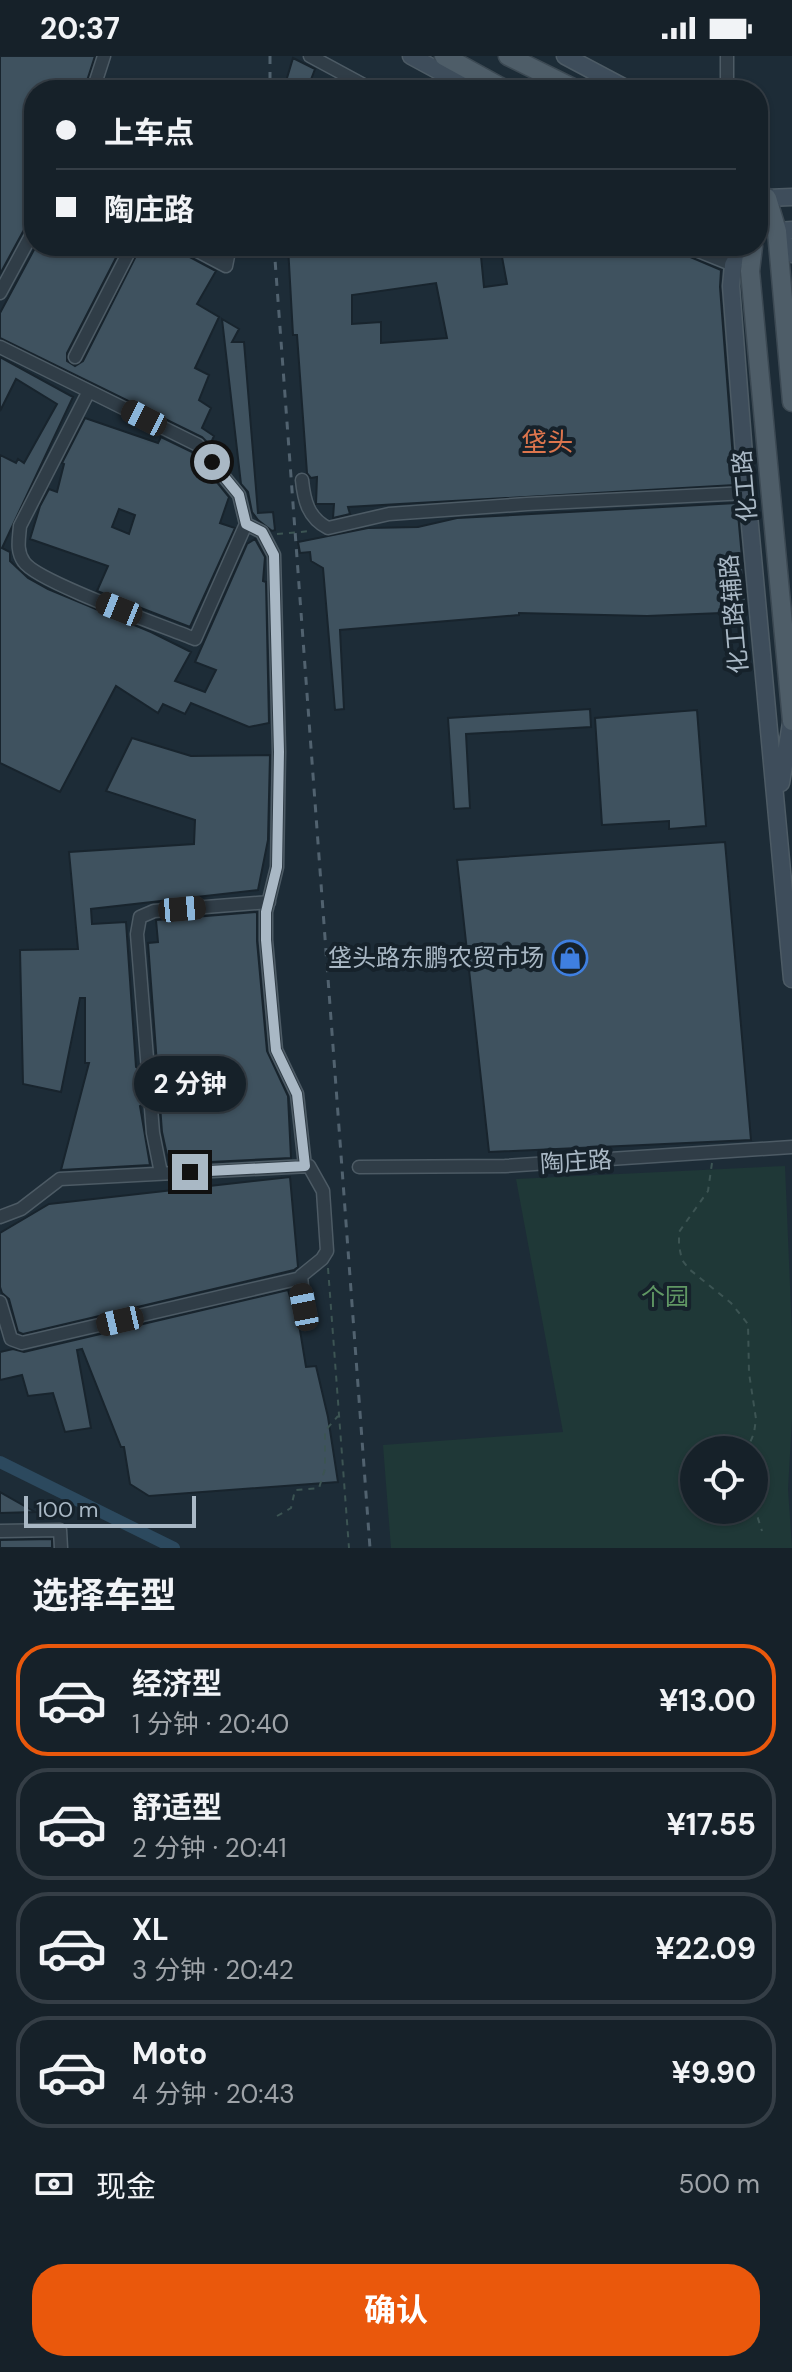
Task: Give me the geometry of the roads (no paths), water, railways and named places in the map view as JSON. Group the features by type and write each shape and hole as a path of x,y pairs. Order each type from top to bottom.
{"main road":[{"path":"444,56 488,80"},
{"path":"508,56 557,80"},
{"path":"768,203 785,230 792,402"},
{"name":"化工路","path":"752,256 750,271 792,719"}],"street":[{"path":"96,80 104,56"},
{"path":"310,56 354,80"},
{"path":"411,56 455,80"},
{"path":"565,56 610,80"},
{"path":"727,56 727,80"},
{"path":"768,193 792,197"},
{"path":"785,230 792,254"},
{"path":"0,293 24,249"},
{"path":"75,357 127,256"},
{"path":"207,256 226,266 228,256"},
{"path":"711,256 733,265"},
{"name":"化工路辅路","path":"738,256 733,265 731,286 792,978"},
{"path":"0,347 89,391 198,445 239,495 246,524 195,639 68,588 25,565 18,549 20,526 89,391"},
{"path":"302,480 304,499 312,516 328,528 389,514 747,493"},
{"path":"0,1302 11,1339 22,1343 301,1278 327,1251 323,1191 307,1166 297,1094 276,1050 271,1019 266,940 269,902 277,867 279,752 274,555 262,532 246,524"},
{"path":"778,821 780,785 792,719"},
{"path":"161,1173 153,1133 137,934 140,917 154,911 269,902"},
{"name":"陶庄路","path":"359,1167 505,1166 792,1147"},
{"path":"0,1217 21,1209 60,1179 307,1166"},
{"path":"301,1278 304,1307"},
{"path":"0,1531 60,1530 61,1548"}],"waterway":[{"path":"0,1462 174,1548"}],"railway":[{"path":"270,56 270,80"},
{"path":"275,256 370,1548"}],"place":[{"name":"垡头路东鹏农贸市场","path":"570,958"}],"district":[{"name":"垡头","path":"547,442"}],"park label":[{"name":"个园","path":"665,1297"}]}
